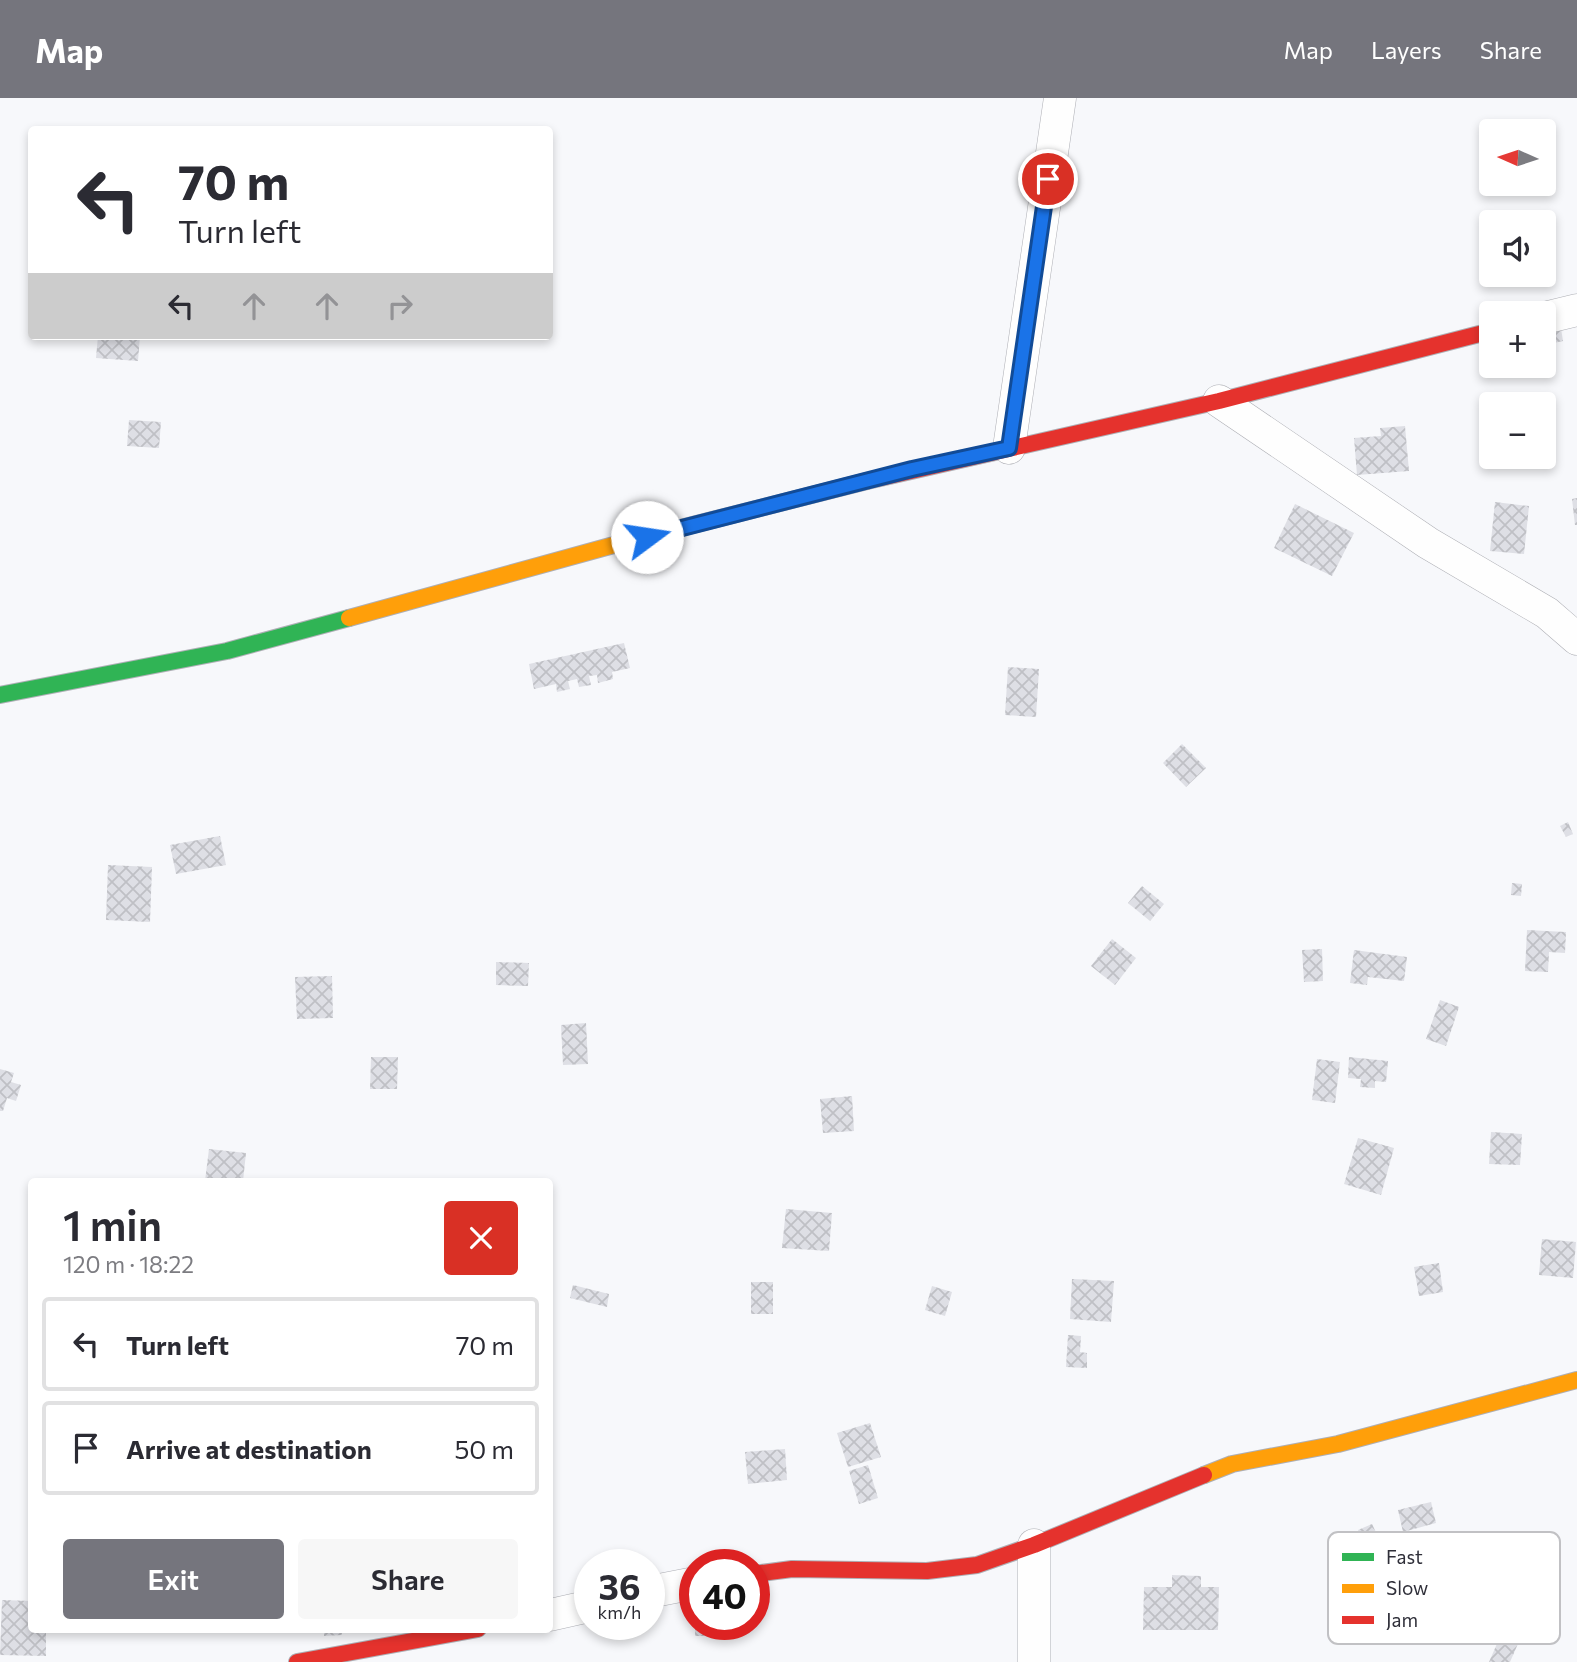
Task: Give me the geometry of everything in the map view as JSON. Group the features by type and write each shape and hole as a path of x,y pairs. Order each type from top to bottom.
{"street":[{"path":"1009,448 1060,98"},
{"path":"1556,315 1577,310"},
{"path":"0,695 227,651 621,543 912,469 1219,401 1479,334"},
{"path":"1219,401 1428,544 1547,613 1577,639"},
{"path":"770,1572 792,1569 927,1571 977,1565 1034,1545 1232,1464 1338,1444 1577,1380"},
{"path":"1034,1545 1034,1662"},
{"path":"553,1614 574,1610"},
{"path":"297,1662 456,1633"}],"building":[{"path":"1560,322 1563,341 1556,343 1556,323"},
{"path":"98,340 140,340 138,361 96,358"},
{"path":"129,420 161,422 159,448 127,446"},
{"path":"1405,426 1409,471 1357,475 1354,438 1381,436 1380,428"},
{"path":"1577,498 1577,525 1575,525 1572,499"},
{"path":"1495,502 1529,506 1524,554 1490,551"},
{"path":"1295,504 1354,533 1332,576 1274,548"},
{"path":"624,643 630,668 612,672 613,679 598,683 597,675 589,676 591,685 579,687 577,679 568,681 570,689 557,692 556,684 534,689 529,664"},
{"path":"1008,667 1039,669 1036,717 1005,715"},
{"path":"1182,744 1206,768 1186,787 1163,763"},
{"path":"1568,822 1573,834 1566,837 1560,826"},
{"path":"220,836 226,865 176,874 170,845"},
{"path":"108,865 152,867 150,922 106,920"},
{"path":"1512,883 1522,884 1521,896 1511,895"},
{"path":"1142,886 1164,904 1150,921 1128,903"},
{"path":"1527,930 1566,932 1565,953 1549,952 1548,972 1525,971"},
{"path":"1112,939 1136,958 1115,985 1091,966"},
{"path":"1322,949 1323,981 1304,982 1302,950"},
{"path":"1354,950 1407,957 1404,981 1368,977 1367,985 1350,983"},
{"path":"496,962 529,963 528,986 496,985"},
{"path":"332,976 333,1018 297,1019 295,977"},
{"path":"1440,1000 1459,1007 1446,1046 1426,1039"},
{"path":"586,1023 588,1064 563,1065 561,1025"},
{"path":"371,1057 398,1057 397,1089 370,1089"},
{"path":"1349,1057 1388,1061 1386,1082 1375,1081 1375,1088 1360,1087 1361,1079 1348,1078"},
{"path":"1317,1059 1340,1062 1335,1103 1312,1100"},
{"path":"0,1069 14,1073 11,1082 21,1085 16,1101 7,1098 3,1111 0,1111"},
{"path":"852,1096 854,1131 823,1133 820,1099"},
{"path":"1491,1132 1522,1134 1520,1165 1489,1164"},
{"path":"1358,1138 1394,1148 1381,1195 1344,1184"},
{"path":"209,1149 246,1153 243,1178 205,1178"},
{"path":"786,1209 832,1213 829,1251 782,1248"},
{"path":"1542,1239 1576,1242 1573,1278 1539,1275"},
{"path":"1439,1263 1443,1292 1419,1296 1414,1267"},
{"path":"1072,1279 1114,1281 1111,1322 1070,1319"},
{"path":"751,1282 773,1282 773,1314 751,1314"},
{"path":"573,1285 609,1294 607,1307 570,1298"},
{"path":"932,1286 952,1292 945,1316 925,1310"},
{"path":"1068,1335 1081,1336 1080,1352 1087,1353 1087,1368 1066,1367"},
{"path":"870,1423 881,1457 848,1467 837,1433"},
{"path":"785,1449 787,1480 748,1484 745,1452"},
{"path":"868,1465 878,1498 859,1504 849,1471"},
{"path":"1431,1502 1436,1523 1403,1532 1398,1510"},
{"path":"1372,1524 1376,1532 1359,1532 1358,1530"},
{"path":"1172,1575 1201,1576 1201,1587 1219,1587 1218,1630 1143,1630 1144,1587 1172,1587"},
{"path":"2,1600 28,1601 28,1633 46,1633 46,1656 0,1655"},
{"path":"324,1633 342,1633 342,1635 324,1636"},
{"path":"1497,1644 1518,1644 1510,1662 1489,1662"}],"traffic: fast":[{"path":"0,695 227,651 349,618"}],"traffic: slow":[{"path":"349,618 621,543 867,481"},
{"path":"1204,1475 1232,1464 1338,1444 1577,1380"}],"traffic: jam":[{"path":"867,481 1219,401 1479,334"},
{"path":"770,1572 792,1569 927,1571 977,1565 1034,1545 1204,1475"},
{"path":"297,1662 456,1633"}],"route":[{"path":"647,537 912,469 1009,448 1048,179"}]}
